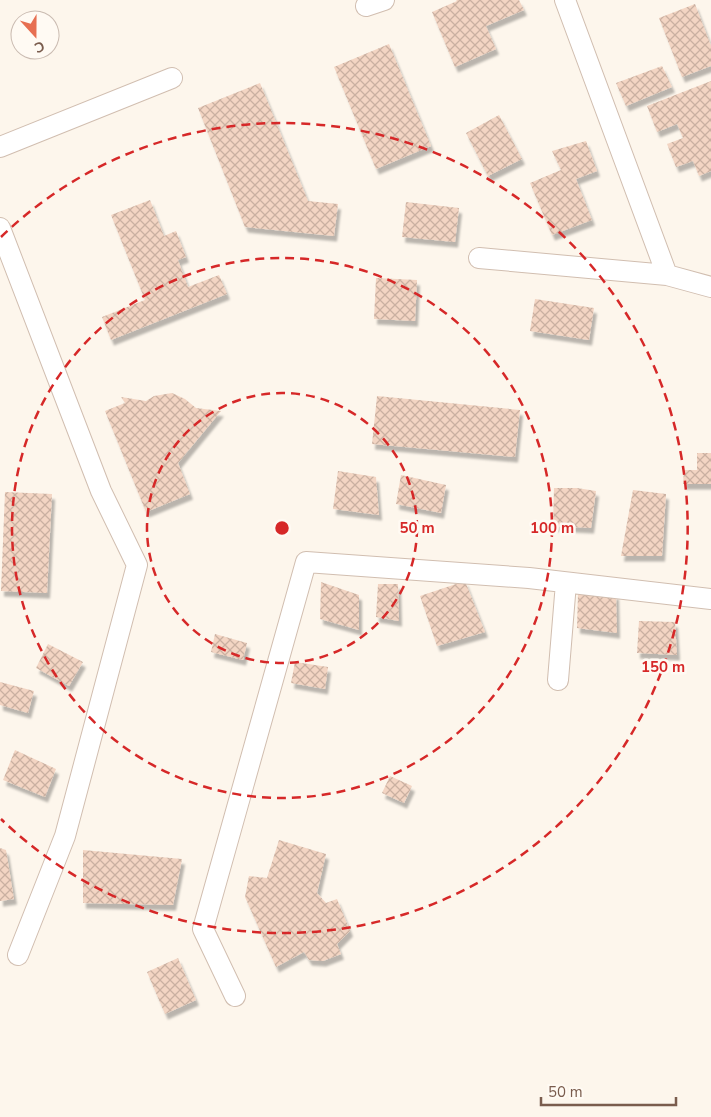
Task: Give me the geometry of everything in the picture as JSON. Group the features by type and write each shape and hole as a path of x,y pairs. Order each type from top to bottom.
{"lane":[{"path":"565,0 667,275"},
{"path":"0,147 172,78"},
{"path":"0,228 101,491 137,565 65,836 18,955"},
{"path":"479,258 667,275 711,287"},
{"path":"235,996 203,929 306,562 566,583 711,599"},
{"path":"558,680 566,583"}],"building":[{"path":"456,0 519,0 524,10 486,26 496,49 455,67 432,12"},
{"path":"695,4 711,46 711,66 682,77 659,18"},
{"path":"389,44 431,146 376,169 334,67"},
{"path":"662,66 672,87 626,106 616,83"},
{"path":"711,81 711,171 699,176 693,161 676,167 667,144 683,138 677,124 657,132 647,106"},
{"path":"260,83 308,201 338,204 334,236 245,227 198,108"},
{"path":"499,115 522,159 488,176 466,133"},
{"path":"586,141 597,171 576,179 592,220 552,235 530,183 561,170 552,151"},
{"path":"150,200 164,236 176,231 186,257 178,260 188,287 219,275 227,294 111,340 102,317 145,300 111,215"},
{"path":"406,202 459,208 455,242 402,237"},
{"path":"376,278 417,280 415,321 374,319"},
{"path":"535,299 594,308 589,340 530,331"},
{"path":"172,393 185,399 196,408 221,411 178,463 190,494 146,512 105,411 125,403 121,397 146,401 154,396"},
{"path":"377,396 520,410 515,457 372,444"},
{"path":"697,453 711,453 711,484 683,484 684,470 697,470"},
{"path":"338,471 376,477 379,515 333,509"},
{"path":"401,475 446,485 441,513 396,504"},
{"path":"554,488 577,488 596,491 591,528 553,526"},
{"path":"633,490 666,494 662,556 621,556"},
{"path":"5,492 52,494 47,593 1,591"},
{"path":"465,581 485,632 437,646 420,596"},
{"path":"321,582 359,595 359,630 320,619"},
{"path":"378,584 398,584 399,621 376,617"},
{"path":"578,593 616,594 617,633 577,628"},
{"path":"639,621 675,622 677,655 637,653"},
{"path":"215,634 247,643 243,660 211,652"},
{"path":"48,644 83,662 69,686 36,668"},
{"path":"295,662 328,667 325,689 291,683"},
{"path":"0,682 34,691 28,713 0,705"},
{"path":"15,750 56,769 45,797 3,780"},
{"path":"390,776 412,786 404,803 382,793"},
{"path":"279,840 326,854 317,893 326,903 337,899 350,931 337,944 341,954 323,961 309,960 304,952 276,967 245,897 249,876 267,878"},
{"path":"0,848 6,850 14,899 0,901"},
{"path":"83,850 182,859 173,905 83,903"},
{"path":"178,958 196,1000 165,1014 147,972"}]}
